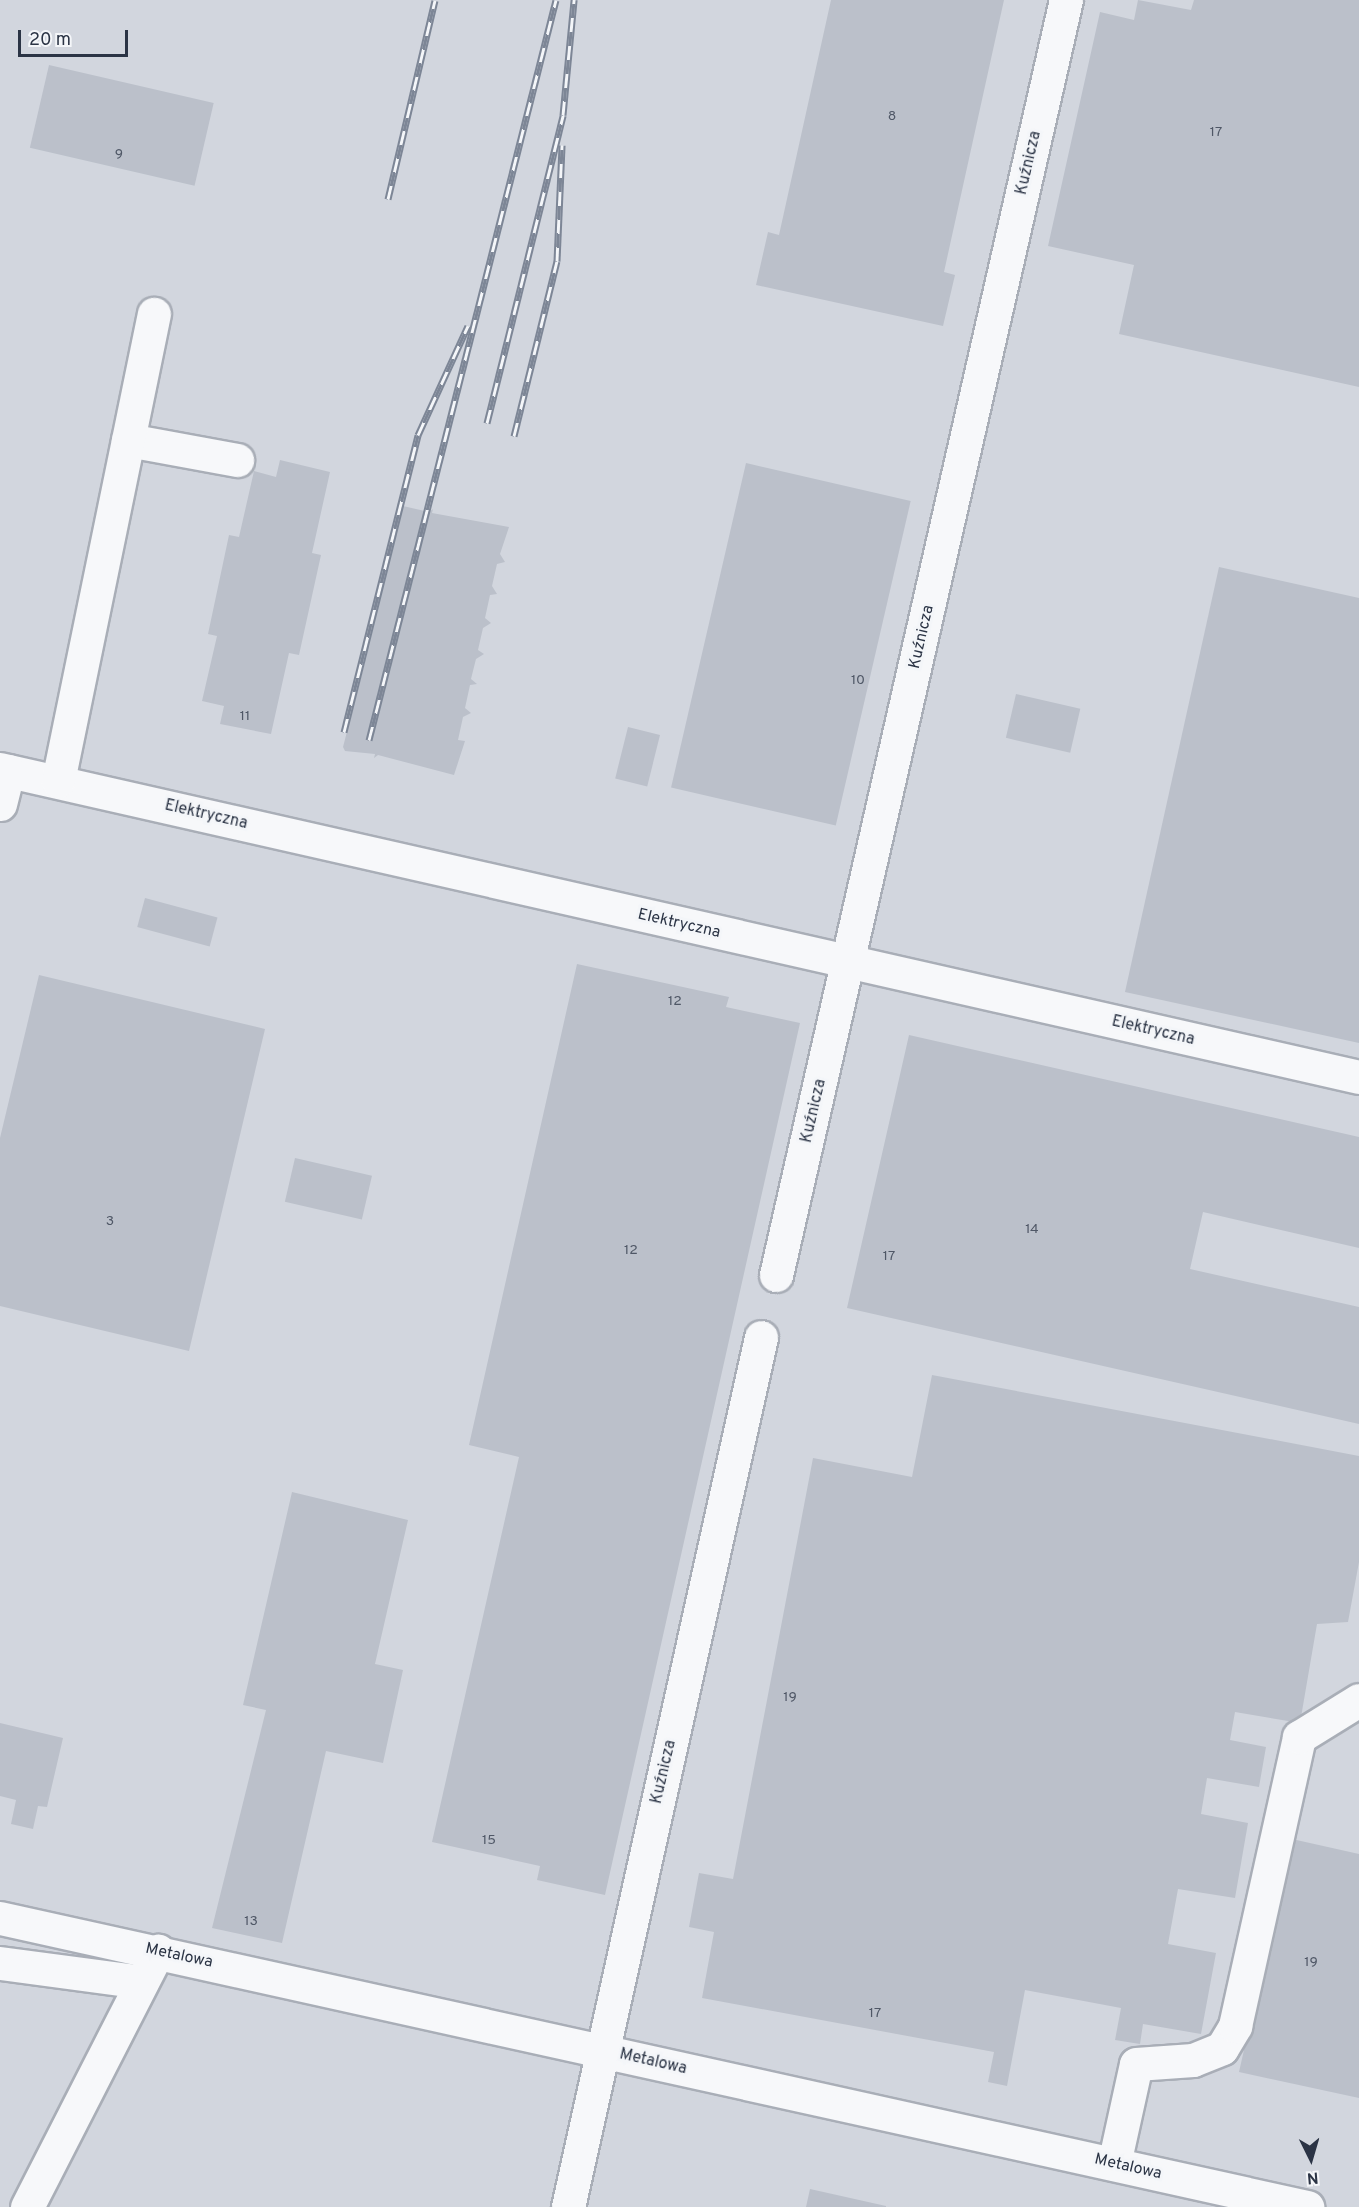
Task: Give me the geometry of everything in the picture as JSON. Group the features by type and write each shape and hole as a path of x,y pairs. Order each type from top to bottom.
{"street":[{"name":"Kuźnicza","path":"776,1275 1066,0"},
{"path":"58,781 154,314"},
{"path":"128,440 237,460"},
{"name":"Elektryczna","path":"4,770 1359,1077"},
{"path":"0,804 4,770"},
{"name":"Kuźnicza","path":"568,2207 761,1337"},
{"path":"1114,2164 1136,2064 1192,2060 1222,2048 1235,2026 1299,1737 1359,1700"},
{"name":"Metalowa","path":"0,1918 158,1951 1307,2207"},
{"path":"27,2207 158,1951"},
{"path":"0,1962 142,1982"}],"shaded area":[{"path":"0,0 1359,0 1359,2207 0,2207"}],"building":[{"path":"831,0 1004,0 944,272 955,275 943,326 756,285 768,232 779,235"},
{"path":"1138,0 1191,10 1194,0 1359,0 1359,387 1119,334 1134,265 1048,246 1100,12 1134,20"},
{"path":"49,65 214,103 195,186 30,148"},
{"path":"280,460 330,472 312,553 321,555 299,655 289,653 271,734 220,724 224,706 202,701 217,636 208,634 229,535 239,537 254,471 276,477"},
{"path":"746,463 911,501 836,825 671,787"},
{"path":"401,502 403,506 429,512 433,509 432,513 509,527 500,554 505,562 497,564 492,586 497,594 490,595 485,618 491,623 483,628 478,650 484,654 476,659 471,679 477,684 470,685 465,708 471,713 463,717 458,740 465,741 454,775 378,755 374,758 375,754 345,751 343,747 365,662 362,661 366,659 371,633 368,632 372,630 378,601 375,601 393,537 390,536 394,534 400,508 397,504"},
{"path":"1219,567 1359,598 1359,1043 1125,992"},
{"path":"1016,694 1080,709 1070,753 1006,738"},
{"path":"628,727 660,735 647,786 615,778"},
{"path":"145,898 217,917 210,946 137,927"},
{"path":"577,964 729,997 726,1007 800,1023 605,1895 537,1880 540,1866 432,1842 519,1457 469,1445"},
{"path":"39,975 265,1029 189,1351 0,1306 0,1138"},
{"path":"909,1035 1359,1137 1359,1248 1203,1212 1190,1269 1359,1307 1359,1424 847,1308"},
{"path":"295,1158 372,1176 362,1220 285,1202"},
{"path":"932,1375 1359,1456 1359,1562 1348,1622 1317,1624 1300,1723 1235,1712 1230,1740 1266,1747 1259,1787 1207,1778 1201,1814 1248,1823 1235,1898 1178,1889 1168,1944 1216,1953 1201,2034 1143,2024 1140,2044 1115,2040 1121,2008 1025,1990 1007,2086 988,2082 994,2052 702,1998 714,1932 689,1927 699,1873 733,1879 813,1458 912,1477"},
{"path":"292,1492 408,1520 375,1664 403,1670 383,1763 326,1751 282,1943 212,1928 266,1710 243,1705"},
{"path":"0,1723 63,1738 47,1807 38,1806 33,1829 11,1824 16,1800 0,1796"},
{"path":"1292,1839 1359,1854 1359,2098 1239,2072"},
{"path":"810,2189 886,2206 886,2207 806,2207"}],"railway":[{"path":"388,199 435,0"},
{"path":"369,740 556,0"},
{"path":"487,423 563,115 574,0"},
{"path":"514,436 557,261 562,145"},
{"path":"344,732 418,435 468,326"}]}
